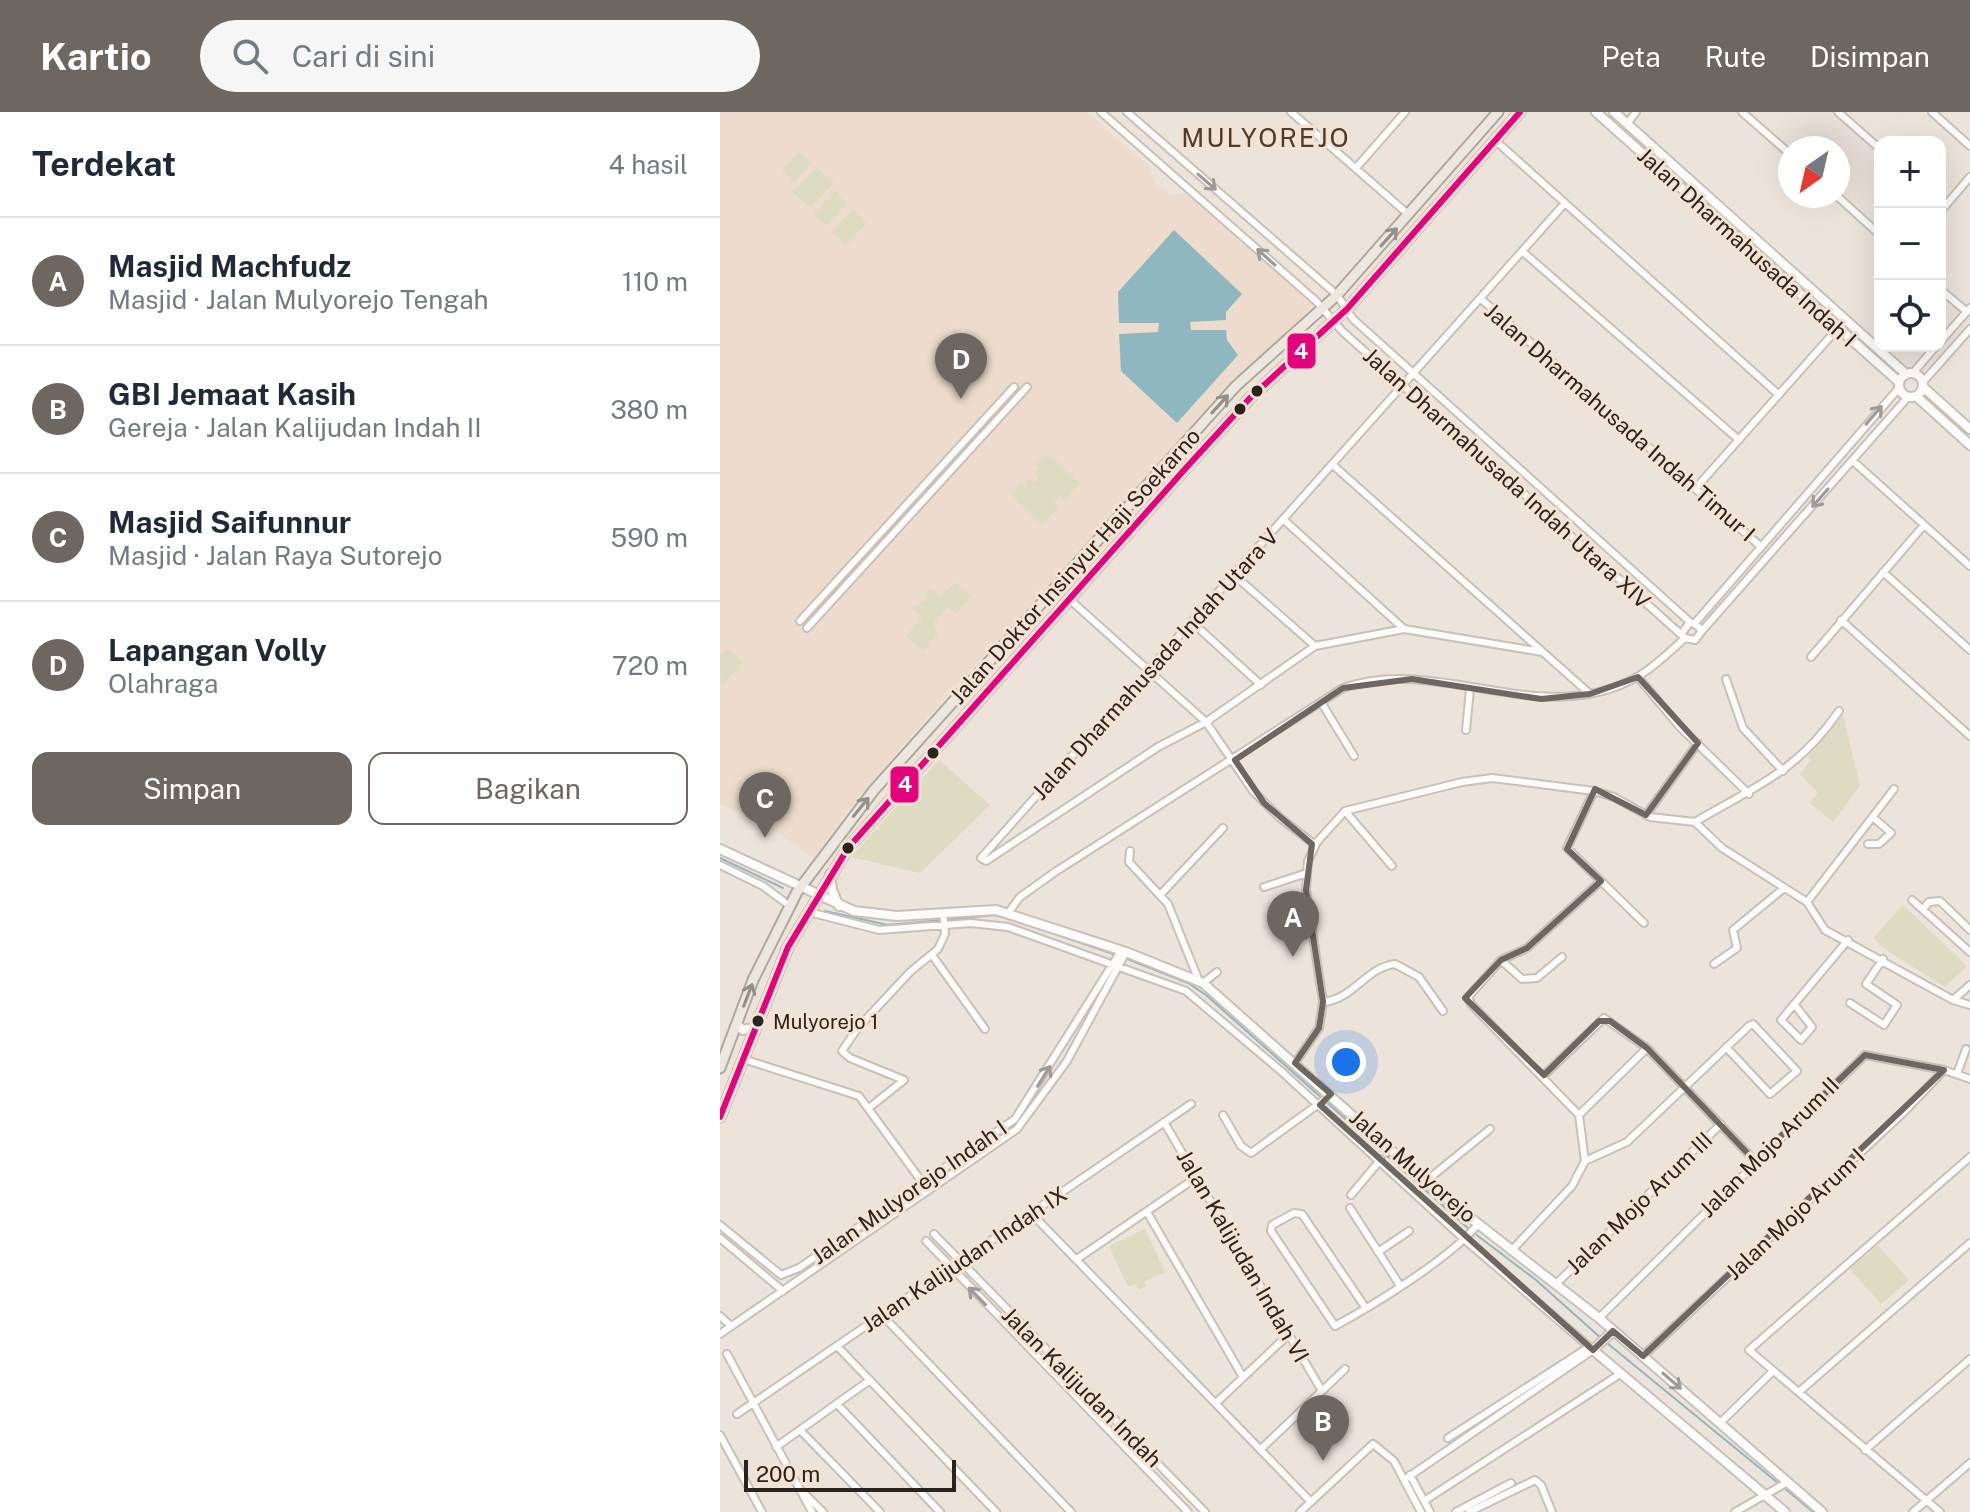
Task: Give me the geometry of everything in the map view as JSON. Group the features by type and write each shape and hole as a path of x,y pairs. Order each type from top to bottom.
{"main road":[{"name":"Jalan Doktor Insinyur Haji Soekarno","path":"721,1061 753,980 795,897 874,790 1181,447 1258,364 1337,295 1498,112"},
{"name":"Jalan Doktor Insinyur Haji Soekarno","path":"720,1117 788,947 830,873 900,786 1068,598 1250,398 1347,309 1520,112"},
{"name":"Jalan Dharmahusada Indah I","path":"1596,112 1912,397"},
{"name":"Jalan Dharmahusada Indah I","path":"1614,112 1923,385"},
{"path":"1477,139 1493,146"},
{"path":"1718,220 1725,212"},
{"path":"1899,385 1909,373"},
{"path":"1970,429 1923,385 1912,397 1970,445"},
{"name":"Jalan Mulyorejo","path":"720,849 770,874 795,897 814,904 839,906 897,923 1008,913 1201,982 1238,1024 1330,1096 1387,1158 1426,1181 1476,1226 1515,1246 1599,1318 1609,1334 1643,1356 1785,1484 1822,1512"},
{"path":"830,873 832,890 839,906"},
{"path":"737,1023 742,1030 754,1028"},
{"path":"730,1042 738,1040 748,1048"},
{"path":"1609,1334 1593,1348 1785,1512"}],"street":[{"name":"Jalan Dharmahusada Indah Utara XIV","path":"1101,112 1324,308 1403,387 1684,636"},
{"name":"Jalan Dharmahusada Indah Utara XIV","path":"1127,112 1337,295 1353,319 1701,632"},
{"path":"1291,112 1409,215"},
{"path":"1356,168 1405,112"},
{"path":"1627,124 1636,112"},
{"path":"1742,112 1778,144"},
{"path":"1838,112 1874,144"},
{"path":"1932,112 1970,146"},
{"path":"1493,146 1565,203 1779,395"},
{"path":"1946,202 1970,177"},
{"name":"Jalan Dharmahusada Indah Utara V","path":"1206,722 1158,747 986,861 982,856 1565,203"},
{"path":"1850,208 1874,230"},
{"path":"1523,252 1739,440"},
{"path":"1946,294 1968,310 1946,335"},
{"name":"Jalan Dharmahusada Indah Timur I","path":"1481,299 1759,545"},
{"path":"1695,489 1838,328"},
{"path":"1923,385 1970,329"},
{"path":"1909,373 1930,352"},
{"path":"1008,913 1020,897 1175,792 1235,760 1352,684 1395,678 1541,699 1590,694 1638,677 1684,636 1899,385"},
{"path":"800,621 1014,387"},
{"path":"807,628 1027,387"},
{"path":"1684,636 1695,640 1912,397"},
{"path":"1853,461 1970,566"},
{"path":"1333,465 1590,694"},
{"path":"1284,520 1404,629"},
{"path":"1811,657 1924,525"},
{"path":"1883,572 1970,650"},
{"path":"1234,575 1315,646"},
{"path":"1068,598 1206,722 1264,803 1315,845"},
{"path":"1841,620 1970,736"},
{"path":"1193,623 1261,685"},
{"path":"1206,722 1315,646 1404,629 1542,652"},
{"path":"1638,677 1749,794"},
{"path":"1726,679 1743,728 1783,771"},
{"path":"1466,730 1470,689"},
{"path":"1321,702 1354,756"},
{"path":"1288,1065 1319,1028 1323,1002 1314,960 1307,873 1315,845 1345,811 1462,782 1492,778 1594,791 1614,797 1646,815 1695,822 1749,794 1783,771 1817,742 1839,711"},
{"path":"1646,815 1698,743"},
{"path":"1807,902 1875,819 1894,789"},
{"path":"1594,791 1567,848 1644,923"},
{"path":"1345,811 1392,866"},
{"path":"1868,844 1879,844 1891,833 1875,819"},
{"path":"1695,822 1722,848 1807,902 1825,930 1953,1000 1970,1005"},
{"path":"1161,894 1223,828"},
{"path":"1130,851 1129,862 1161,894 1201,982 1217,972"},
{"path":"720,865 795,897"},
{"path":"1264,887 1307,873"},
{"path":"764,885 770,874"},
{"path":"1515,1246 1572,1186 1585,1161 1579,1115 1544,1075 1471,1004 1468,997 1501,960 1527,948 1601,881"},
{"path":"1714,964 1737,948 1733,930 1784,888"},
{"path":"1912,900 1970,952"},
{"path":"1923,909 1929,902 1940,901 1970,930"},
{"path":"814,904 879,930 897,923 944,919 1008,927 1186,991 1238,1024 1288,1065 1321,1104 1387,1158 1466,1239 1593,1348"},
{"path":"870,1107 904,1080 850,1058 842,1051 857,1029 944,941 944,919"},
{"path":"1794,1004 1812,1027 1801,1040 1781,1020 1794,1004 1848,940"},
{"path":"720,1334 1017,1129 1067,1061 1123,953"},
{"path":"932,955 985,1029"},
{"path":"1501,960 1518,977 1537,978 1562,957"},
{"path":"1850,1003 1884,1025 1897,1005 1866,984 1883,959"},
{"path":"1323,1002 1344,996 1373,970 1395,964 1419,977 1443,1011"},
{"name":"Jalan Mulyorejo Indah I","path":"720,1225 781,1275 789,1274 1015,1119 1117,966"},
{"path":"1953,1000 1970,985"},
{"path":"1544,1075 1604,1018 1647,1048 1755,1161"},
{"path":"1585,1161 1627,1142 1684,1085 1726,1047 1753,1024 1797,1071 1776,1093 1766,1092 1726,1047"},
{"path":"1579,1115 1647,1048"},
{"path":"1957,1074 1966,1049"},
{"name":"Jalan Mojo Arum II","path":"1599,1318 1865,1055 1944,1070 1970,1079"},
{"path":"1057,1056 1067,1061"},
{"path":"743,1059 850,1090 870,1107 922,1182"},
{"name":"Jalan Mojo Arum I","path":"1643,1356 1944,1070"},
{"path":"1223,1115 1241,1146 1251,1153 1330,1096"},
{"name":"Jalan Kalijudan Indah IX","path":"737,1414 1191,1104"},
{"name":"Jalan Kalijudan Indah VI","path":"1164,1122 1322,1391"},
{"name":"Jalan Mojo Arum III","path":"1557,1283 1721,1124"},
{"path":"1426,1181 1490,1129"},
{"path":"1940,1512 1749,1350 1752,1344 1970,1157"},
{"path":"1351,1195 1387,1158"},
{"path":"1077,1259 1197,1177"},
{"path":"1350,1208 1399,1284"},
{"path":"1147,1212 1243,1377"},
{"path":"1031,1213 1311,1502"},
{"path":"1365,1307 1302,1214 1294,1213 1272,1225 1271,1231 1334,1326 1365,1307 1466,1239 1476,1226"},
{"path":"1378,1252 1409,1231"},
{"name":"Jalan Kalijudan Indah","path":"934,1234 1205,1512"},
{"path":"720,1238 783,1291"},
{"name":"Jalan Kalijudan Indah","path":"926,1241 1188,1512"},
{"path":"1800,1391 1970,1243"},
{"path":"751,1265 758,1258"},
{"path":"882,1315 1071,1512"},
{"path":"720,1316 731,1326"},
{"path":"1216,1403 1289,1334"},
{"path":"837,1346 996,1512"},
{"path":"1448,1438 1593,1348"},
{"path":"1407,1476 1593,1348"},
{"path":"727,1354 812,1512"},
{"path":"1865,1450 1970,1359"},
{"name":"Jalan Kalijudan Indah VI","path":"1261,1449 1345,1369"},
{"path":"1720,1423 1772,1372"},
{"path":"1424,1501 1620,1374"},
{"path":"776,1447 870,1380"},
{"path":"837,1404 940,1512"},
{"path":"800,1430 880,1512"},
{"path":"720,1435 762,1512"},
{"path":"1300,1512 1373,1444 1383,1450 1407,1476 1430,1512"},
{"path":"1913,1512 1970,1463"},
{"path":"1407,1476 1419,1512"},
{"path":"1469,1512 1535,1480 1541,1485 1552,1512"},
{"path":"1456,1512 1511,1483"},
{"path":"1735,1512 1785,1484"},
{"path":"797,1486 823,1512"},
{"path":"1484,1504 1489,1512"}],"highlighted area":[{"path":"1638,677 1698,743 1646,815 1595,789 1567,849 1601,881 1527,948 1501,960 1465,998 1544,1075 1599,1021 1610,1021 1647,1048 1755,1161 1865,1055 1944,1070 1643,1356 1613,1331 1593,1350 1320,1105 1331,1094 1295,1063 1319,1028 1323,1002 1306,890 1312,844 1264,803 1235,760 1343,688 1412,679 1541,699 1590,694"}],"shaded area":[{"path":"720,112 1086,112 1148,165 1155,183 1170,195 1185,193 1312,304 1306,315 1241,373 925,720 849,809 814,858 757,818 720,804"},
{"path":"799,152 812,163 794,182 782,170"},
{"path":"817,167 834,183 810,208 793,192"},
{"path":"835,191 847,203 826,226 813,214"},
{"path":"853,209 867,223 846,245 832,231"},
{"path":"1048,454 1080,483 1065,500 1059,496 1054,502 1059,506 1042,525 1011,494 1021,483 1024,486 1030,479 1035,483 1039,478 1035,474 1039,469 1034,465"},
{"path":"955,582 971,597 956,613 948,607 932,625 939,633 923,651 906,636 922,617 912,608 928,599 924,595 930,588 941,597"},
{"path":"727,648 743,662 721,686 720,656"},
{"path":"1843,715 1860,786 1833,822 1810,803 1818,793 1800,774 1811,760 1808,757"},
{"path":"939,760 990,805 920,873 851,857"},
{"path":"1903,905 1967,966 1945,987 1886,950 1873,938"},
{"path":"1145,1229 1165,1272 1145,1281 1146,1286 1139,1290 1136,1284 1128,1287 1109,1246"},
{"path":"1878,1245 1909,1280 1881,1304 1850,1269"}],"water":[{"path":"1174,230 1242,294 1226,312 1226,320 1190,322 1191,330 1226,330 1227,340 1238,355 1177,423 1121,371 1119,334 1158,332 1159,323 1119,323 1118,292"}],"waterway":[{"path":"720,858 783,888"},
{"path":"825,911 888,925 995,915 1017,921"},
{"path":"1038,928 1116,955"},
{"path":"1125,958 1188,983 1206,995 1469,1229"},
{"path":"1474,1233 1536,1280 1602,1339"},
{"path":"1607,1343 1778,1483"},
{"path":"1783,1487 1813,1512"}],"transit line":[{"name":"4","path":"720,1117 788,947 848,848 1185,469 1250,398 1347,309 1520,112"}],"place":[{"name":"Lapangan Volly","path":"961,399"},
{"name":"Masjid Saifunnur","path":"765,838"},
{"name":"Masjid Machfudz","path":"1293,957"},
{"name":"Mulyorejo 1","path":"758,1021"},
{"name":"GBI Jemaat Kasih","path":"1323,1461"}],"district":[{"name":"MULYOREJO","path":"1266,138"}]}
